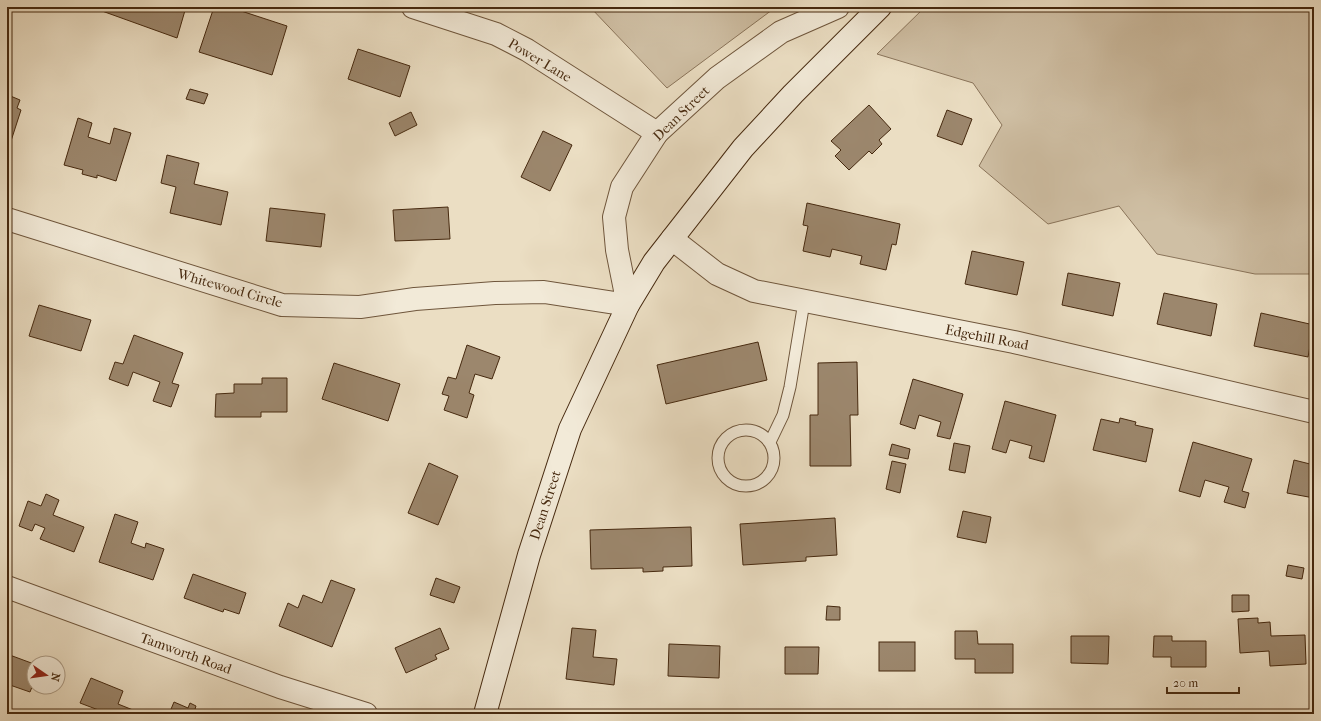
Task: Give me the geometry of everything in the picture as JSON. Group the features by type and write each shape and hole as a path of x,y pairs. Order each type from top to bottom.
{"street":[{"name":"Power Lane","path":"413,7 496,34 526,50 657,133"},
{"name":"Dean Street","path":"628,305 617,250 614,217 622,187 657,133 717,78 781,32 838,7"},
{"name":"Dean Street","path":"485,714 529,555 570,430 628,305 654,262 742,148 793,94 880,7"},
{"name":"Whitewood Circle","path":"7,219 282,305 360,307 415,299 495,293 544,292 628,305"},
{"name":"Edgehill Road","path":"672,239 717,274 754,291 1014,342 1314,412"},
{"name":"Tamworth Road","path":"7,587 280,687 366,714"}],"lane":[{"path":"770,442 764,435 755,430 746,429 736,431 728,436 722,444 719,453 718,462 722,472 728,479 744,486 753,486 768,476 773,468 775,459 770,442 783,414 790,386 804,302"}],"shaded area":[{"path":"590,7 776,7 667,88"},
{"path":"925,7 1314,7 1314,274 1255,274 1157,254 1119,206 1048,224 979,166 1002,125 973,83 877,54"}],"building":[{"path":"103,7 186,7 177,38 102,11"},
{"path":"214,7 229,7 287,26 272,75 199,52"},
{"path":"358,49 410,66 400,97 348,79"},
{"path":"190,89 208,94 204,104 186,99"},
{"path":"8,95 20,100 17,108 21,110 11,141 7,140"},
{"path":"869,105 891,129 879,140 882,144 872,154 869,151 849,170 835,156 841,150 831,141"},
{"path":"947,110 972,119 962,145 937,136"},
{"path":"411,112 417,125 395,136 389,123"},
{"path":"78,118 92,123 88,137 110,144 114,128 131,133 116,181 97,175 97,178 82,174 83,170 64,165"},
{"path":"543,131 572,145 550,191 521,177"},
{"path":"167,155 199,163 194,184 228,192 221,225 170,213 176,187 161,183"},
{"path":"807,203 900,224 896,245 892,244 886,270 860,264 862,256 832,249 830,257 803,251 808,226 803,225"},
{"path":"448,207 450,239 395,241 393,210"},
{"path":"270,208 325,214 321,247 266,241"},
{"path":"972,251 1024,262 1017,295 965,284"},
{"path":"1068,273 1120,283 1113,316 1062,305"},
{"path":"1164,293 1217,304 1211,336 1157,324"},
{"path":"39,305 91,320 81,351 29,336"},
{"path":"1261,313 1314,325 1308,357 1254,346"},
{"path":"134,335 183,353 172,383 179,385 171,407 153,401 160,382 133,372 128,386 109,379 115,362 123,364"},
{"path":"758,342 767,380 666,404 657,365"},
{"path":"467,345 500,357 492,379 475,374 469,393 474,395 467,418 444,410 449,396 442,394 448,377 456,379"},
{"path":"857,362 858,415 850,415 851,466 810,466 810,415 818,415 818,363"},
{"path":"334,363 400,384 388,421 322,399"},
{"path":"262,378 287,378 287,412 261,412 261,417 215,417 216,394 234,393 234,384 262,384"},
{"path":"913,379 963,394 950,439 937,436 941,422 919,415 915,429 900,424"},
{"path":"1005,401 1056,415 1044,462 1029,458 1032,446 1010,440 1006,453 992,449"},
{"path":"1120,418 1136,422 1135,425 1153,429 1146,462 1093,450 1101,419 1119,423"},
{"path":"1193,442 1252,459 1242,491 1249,493 1245,508 1224,502 1229,487 1205,480 1200,497 1179,491"},
{"path":"954,443 970,446 965,473 949,470"},
{"path":"892,444 910,449 908,459 889,455"},
{"path":"1294,460 1314,465 1314,498 1287,493"},
{"path":"892,461 906,464 900,493 886,489"},
{"path":"429,463 458,476 438,525 408,513"},
{"path":"46,494 59,500 53,515 84,527 74,552 40,539 45,528 35,524 32,531 19,526 28,501 41,506"},
{"path":"963,511 991,517 986,543 957,537"},
{"path":"115,514 138,522 131,543 145,548 146,543 164,549 153,580 99,562"},
{"path":"835,518 837,555 806,557 806,561 743,565 740,524"},
{"path":"691,527 692,566 663,567 663,571 643,572 643,568 591,569 590,530"},
{"path":"1288,565 1304,568 1302,579 1286,576"},
{"path":"193,574 246,593 239,614 224,609 223,612 184,598"},
{"path":"436,578 460,587 454,603 430,595"},
{"path":"331,580 355,589 332,647 279,626 288,603 298,608 303,595 322,603"},
{"path":"1232,595 1249,595 1249,611 1232,612"},
{"path":"827,606 840,607 840,620 826,620"},
{"path":"1258,618 1258,623 1270,622 1271,636 1305,635 1306,664 1270,666 1269,651 1240,653 1238,619"},
{"path":"440,628 449,649 435,655 437,659 406,673 395,648"},
{"path":"572,628 596,630 593,657 617,659 614,685 566,679"},
{"path":"955,631 977,631 978,644 1013,644 1013,673 975,673 975,659 955,659"},
{"path":"1071,636 1109,636 1108,664 1071,663"},
{"path":"1154,636 1172,636 1172,641 1206,641 1206,667 1171,667 1171,657 1153,657"},
{"path":"879,642 915,642 915,671 879,671"},
{"path":"669,644 720,646 719,678 668,676"},
{"path":"785,647 819,647 818,674 785,674"},
{"path":"7,654 26,661 26,691 7,684"},
{"path":"91,678 123,691 118,704 138,712 138,714 109,714 80,703"},
{"path":"174,702 188,708 190,703 196,706 195,709 208,714 169,714"}]}
